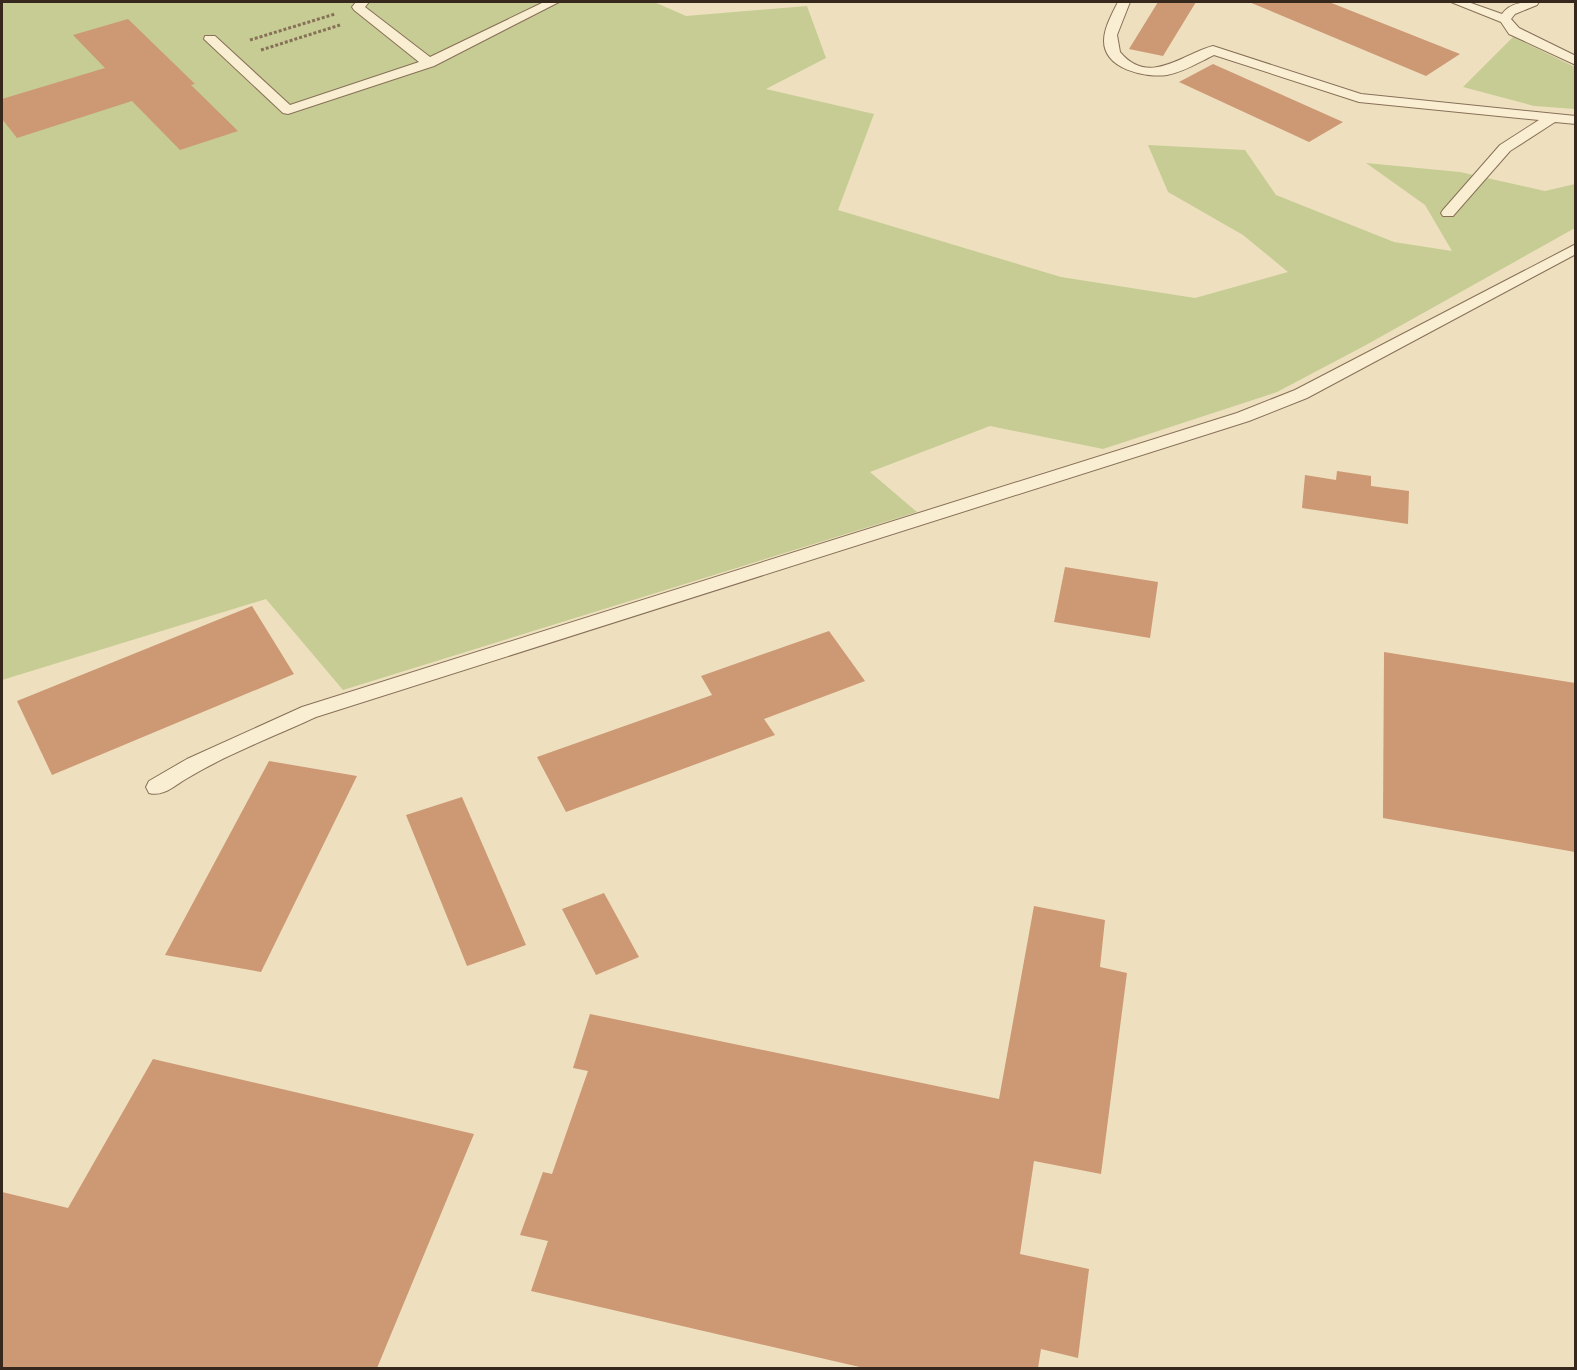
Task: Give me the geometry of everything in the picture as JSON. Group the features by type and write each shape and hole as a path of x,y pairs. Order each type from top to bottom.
{"lane":[{"path":"210,39 288,110 429,63 553,2"},
{"path":"1124,2 1116,20 1110,45 1115,56 1124,63 1146,71 1167,71 1213,50 1359,98 1575,120"},
{"path":"1457,2 1505,19 1514,31 1575,61"},
{"path":"1505,19 1511,11 1533,2"},
{"path":"361,4 369,16 429,63"},
{"path":"1448,213 1505,148 1552,118"},
{"path":"156,787 203,759 309,712 1243,417 1301,393 1575,248"}],"path":[{"path":"221,49 361,4"},
{"path":"232,59 369,16"}],"green space":[{"path":"2,2 654,2 686,16 807,6 826,58 766,89 874,114 838,210 1061,277 1195,298 1288,272 1243,235 1168,192 1148,145 1245,150 1276,195 1394,242 1452,251 1425,205 1366,163 1460,172 1545,191 1575,184 1575,228 1277,392 1103,449 990,426 870,472 917,512 343,690 266,599 2,680"},
{"path":"1513,37 1575,67 1575,109 1534,106 1463,87"}],"building":[{"path":"1158,2 1196,2 1163,56 1129,49"},
{"path":"1249,2 1329,2 1460,54 1426,76"},
{"path":"128,19 195,84 191,85 238,131 180,150 132,101 17,138 2,119 2,99 105,68 73,35"},
{"path":"1213,64 1343,122 1309,142 1179,82"},
{"path":"1337,471 1371,476 1371,486 1409,491 1408,524 1302,508 1305,475 1336,480"},
{"path":"1065,567 1158,582 1150,638 1054,622"},
{"path":"252,606 294,674 52,775 17,701"},
{"path":"829,631 865,681 764,719 775,735 566,812 537,757 712,695 701,676"},
{"path":"1384,652 1575,683 1575,852 1383,818"},
{"path":"269,761 357,776 261,972 165,955"},
{"path":"462,797 526,945 467,966 406,815"},
{"path":"604,893 639,957 596,975 562,909"},
{"path":"1034,906 1105,920 1100,967 1127,973 1101,1174 1034,1161 1020,1254 1089,1269 1078,1358 1041,1349 1038,1368 864,1368 531,1291 548,1241 520,1235 543,1172 552,1174 588,1071 573,1068 590,1014 999,1099"},
{"path":"153,1059 474,1134 377,1368 2,1368 2,1192 68,1208"}]}
